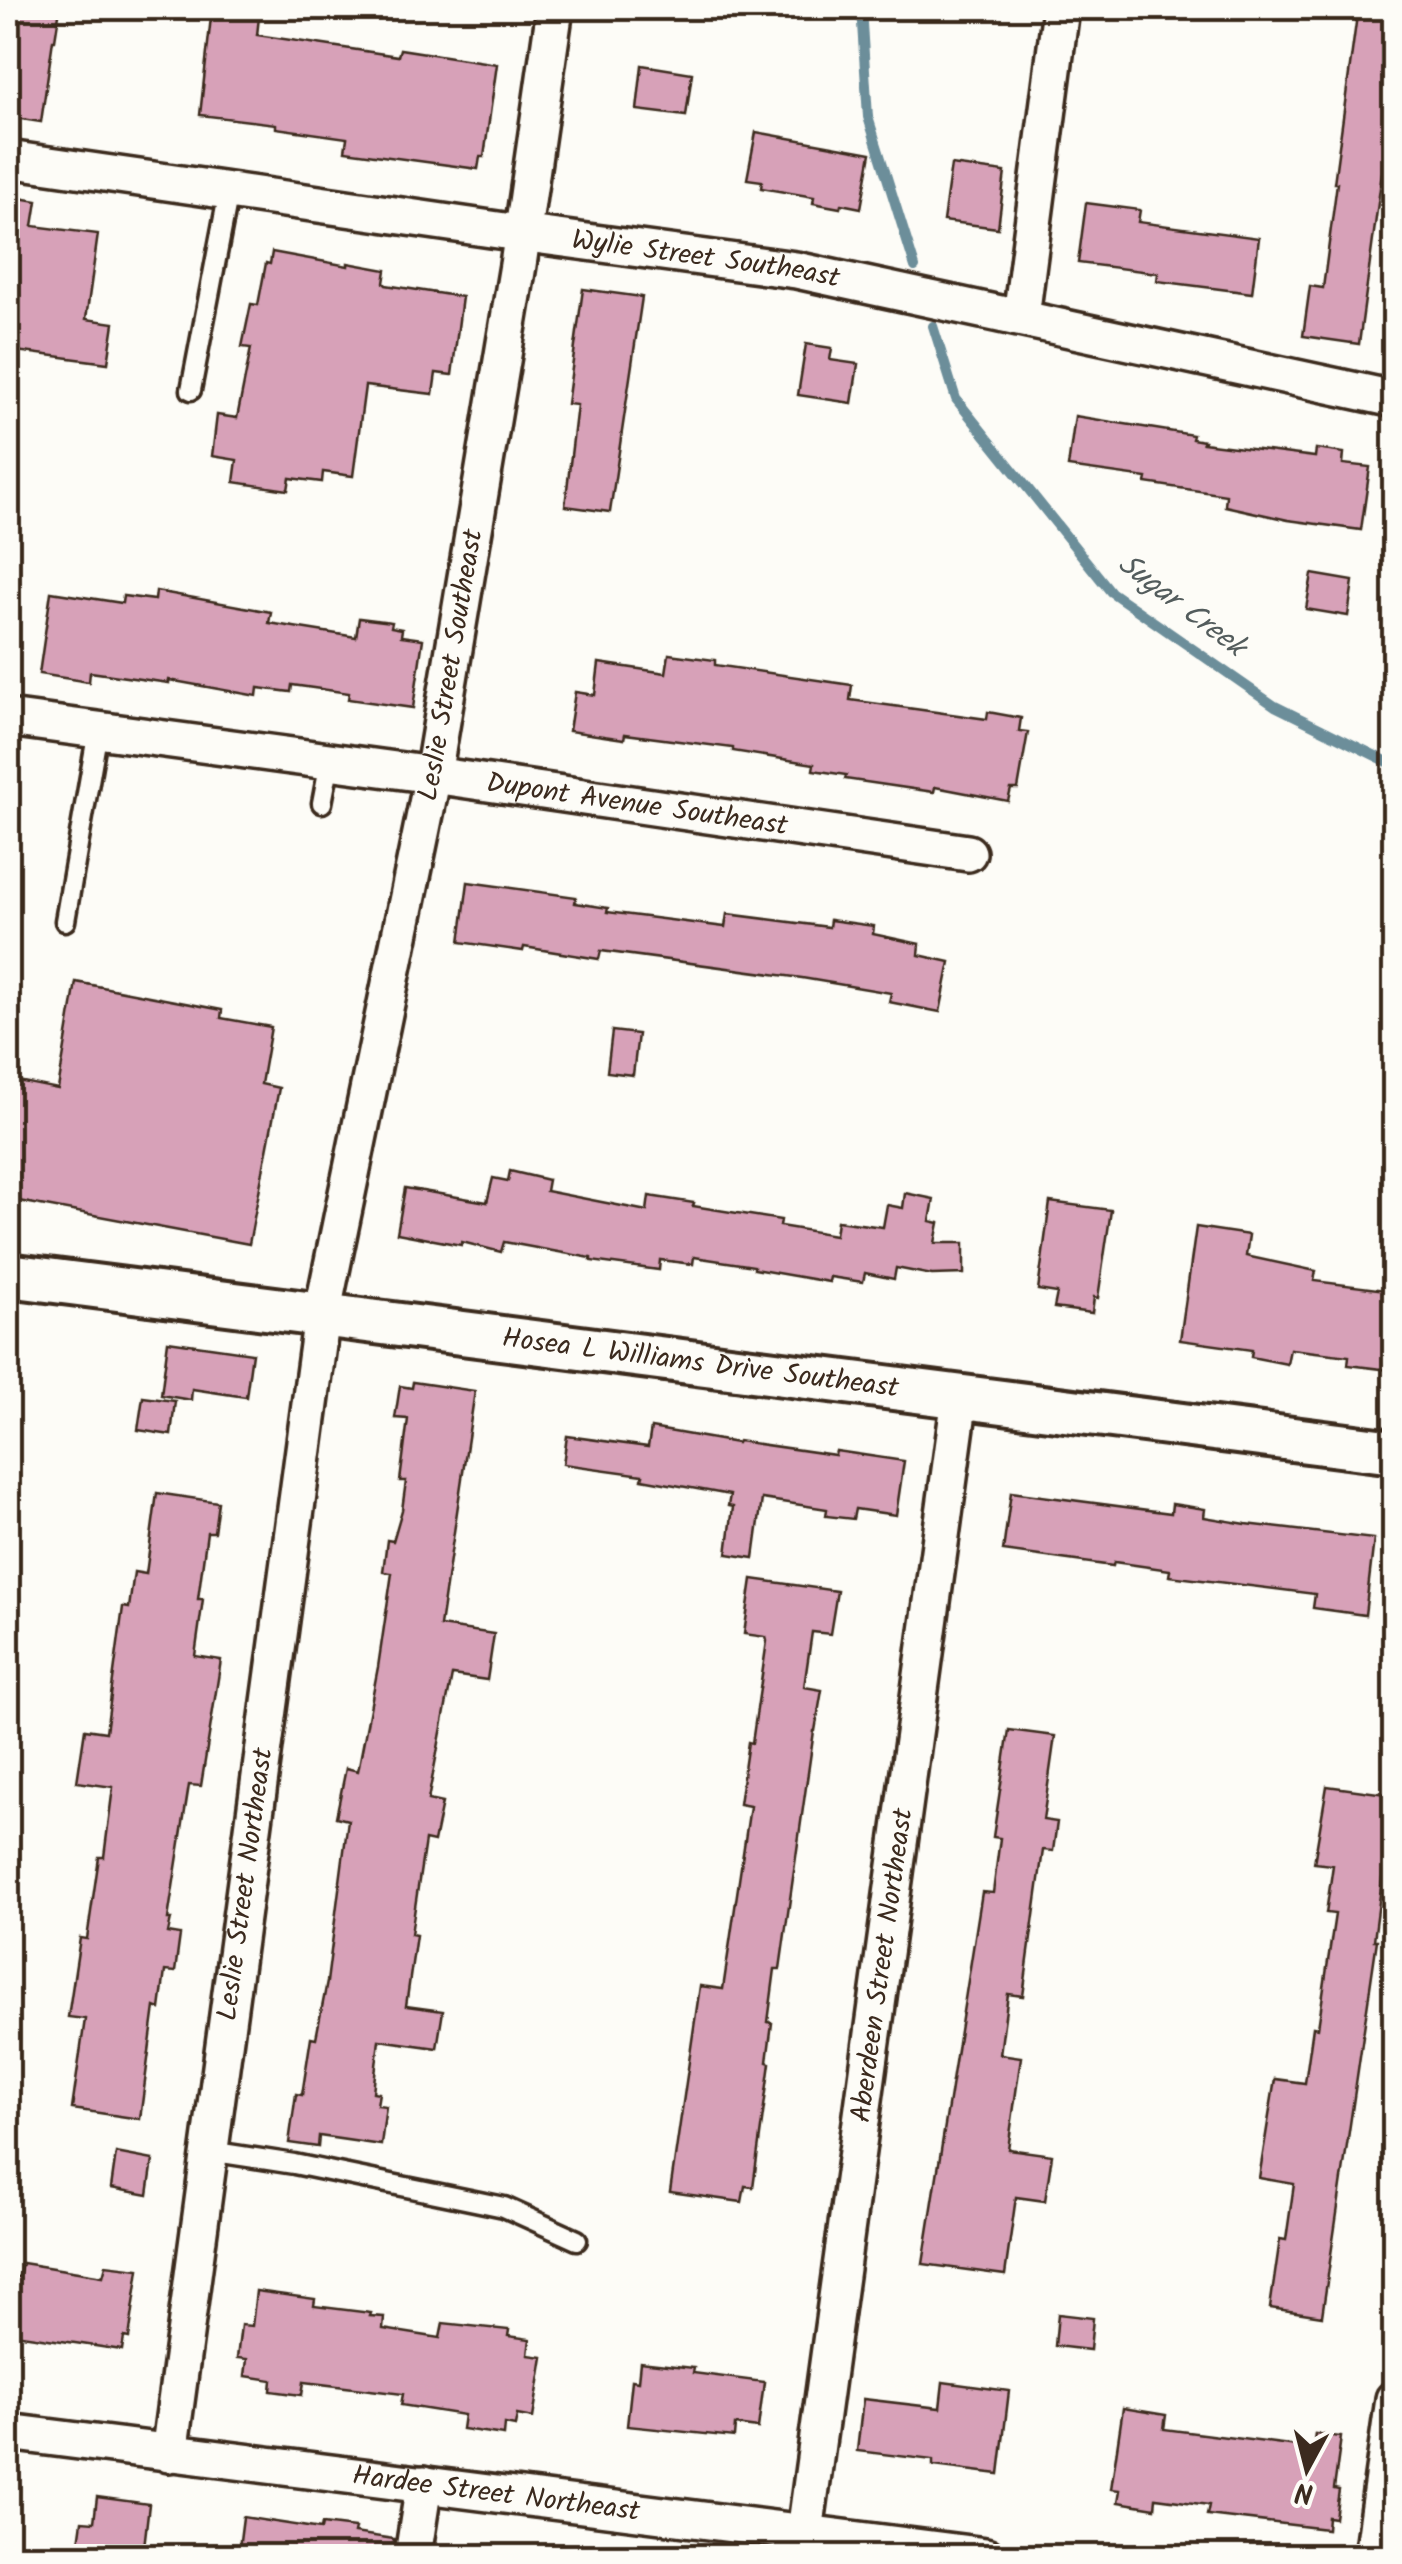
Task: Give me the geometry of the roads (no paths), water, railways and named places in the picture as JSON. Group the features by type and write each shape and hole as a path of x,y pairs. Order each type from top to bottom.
{"street":[{"name":"Leslie Street Southeast","path":"322,1315 433,775 555,8"},
{"path":"1021,317 1061,8"},
{"name":"Wylie Street Southeast","path":"8,159 796,270 1394,399"},
{"name":"Dupont Avenue Southeast","path":"8,718 968,852"},
{"name":"Hosea L Williams Drive Southeast","path":"8,1275 1394,1452"},
{"name":"Leslie Street Northeast","path":"169,2454 322,1315"},
{"name":"Aberdeen Street Northeast","path":"805,2532 960,1397"},
{"path":"1372,2556 1394,2400"},
{"name":"Hardee Street Northeast","path":"8,2432 986,2556"},
{"path":"413,2556 424,2484"}],"lane":[{"path":"192,390 228,191"},
{"path":"65,921 98,730"},
{"path":"322,803 330,761"},
{"path":"209,2151 294,2164 504,2207 577,2240"}],"waterway":[{"name":"Sugar Creek","path":"861,8 868,117 915,267"},
{"name":"Sugar Creek","path":"933,326 956,399 1111,592 1275,706 1394,765"}]}
